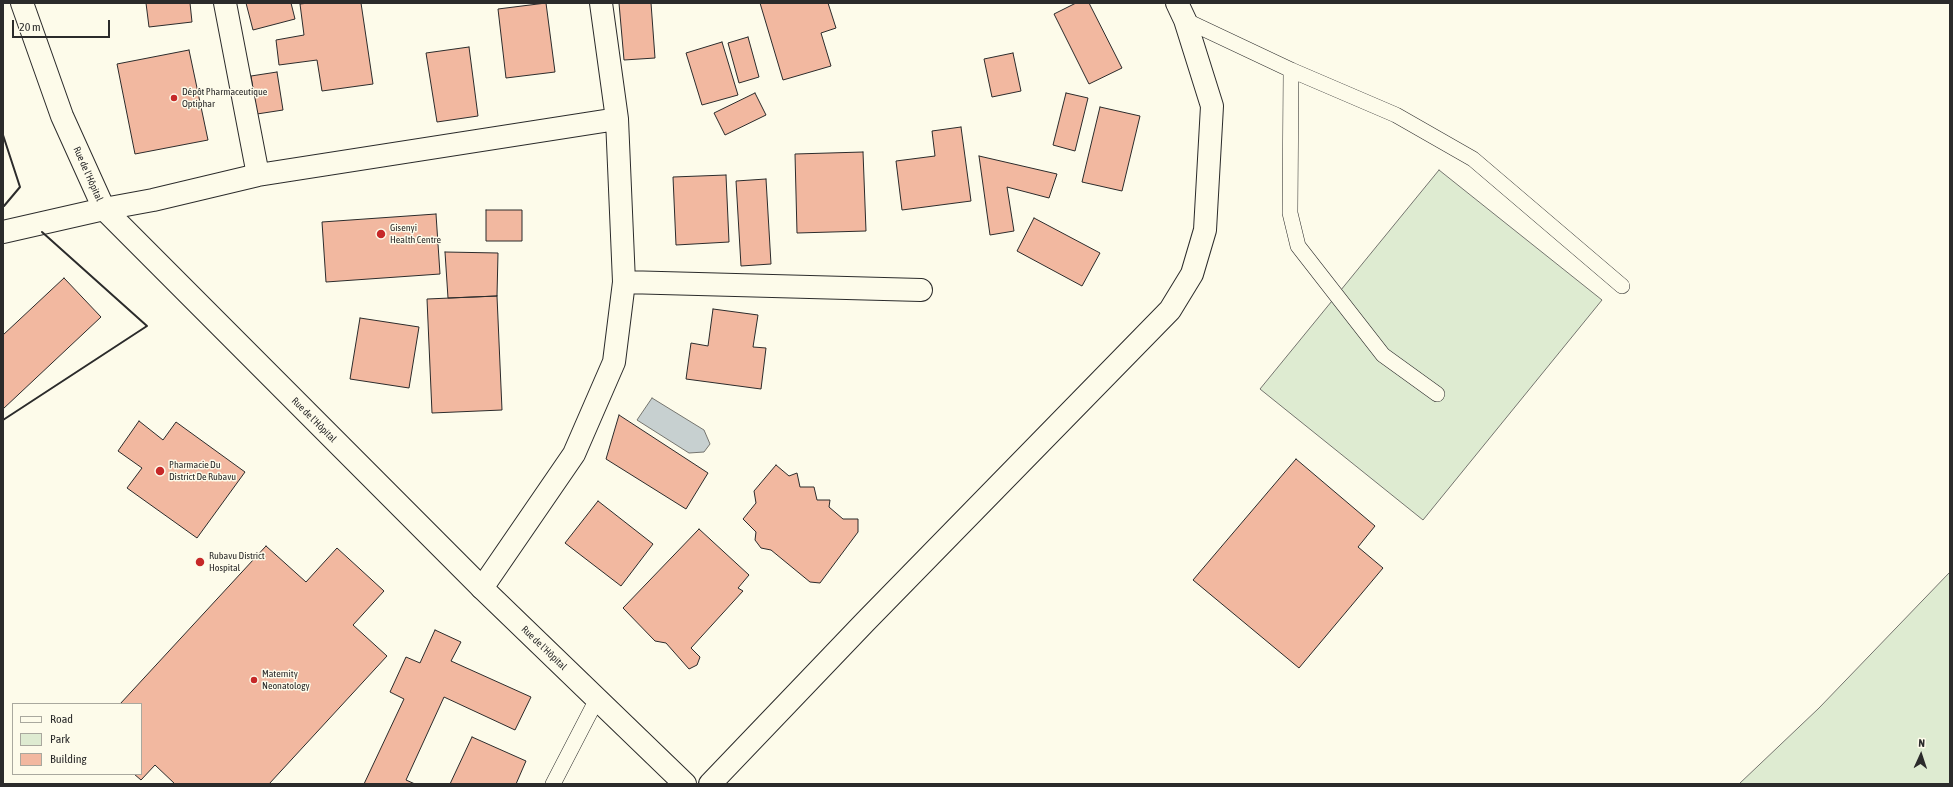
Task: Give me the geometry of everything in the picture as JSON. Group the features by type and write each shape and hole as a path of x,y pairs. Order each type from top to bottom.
{"street":[{"name":"Rue de l'Hôpital","path":"22,3 62,116 104,209 482,588 685,784"},
{"path":"225,3 258,175"},
{"path":"482,588 574,454 614,362 624,282 617,119 601,3"},
{"path":"710,784 865,622 1170,310 1192,274 1205,230 1212,106 1181,11"},
{"path":"3,232 104,209 153,200 258,175 617,119"},
{"path":"624,282 921,290"}],"lane":[{"path":"1181,11 1291,70 1396,114 1473,159 1622,286"},
{"path":"1291,70 1290,213 1298,246 1383,355 1437,394"},
{"path":"553,784 597,699"}],"green space":[{"path":"1439,170 1602,300 1423,520 1260,389"},
{"path":"1950,572 1950,784 1739,784 1819,708"}],"shaded area":[{"path":"652,398 704,430 710,444 704,452 689,453 637,420"}],"building":[{"path":"146,3 190,3 192,22 149,27"},
{"path":"246,3 291,3 295,19 253,30"},
{"path":"361,3 373,84 322,91 317,60 279,65 276,40 304,35 300,4"},
{"path":"546,3 555,72 506,78 498,9"},
{"path":"619,3 651,3 655,58 624,60"},
{"path":"760,3 828,3 836,28 821,33 831,66 783,80"},
{"path":"1076,3 1089,3 1122,68 1089,84 1054,14"},
{"path":"748,37 759,77 739,83 728,43"},
{"path":"722,42 738,95 702,105 686,53"},
{"path":"469,47 478,116 437,122 426,53"},
{"path":"189,50 208,140 135,154 117,64"},
{"path":"1013,53 1021,91 992,97 984,59"},
{"path":"277,72 283,110 257,114 251,76"},
{"path":"755,93 766,115 725,135 714,113"},
{"path":"1066,93 1088,98 1075,151 1053,145"},
{"path":"1100,107 1140,116 1122,191 1082,182"},
{"path":"961,127 971,201 902,210 896,161 935,156 932,131"},
{"path":"863,152 866,231 797,233 795,154"},
{"path":"979,156 1057,174 1049,198 1007,187 1014,231 990,235"},
{"path":"726,175 729,242 676,245 673,177"},
{"path":"766,179 771,264 741,266 736,181"},
{"path":"486,210 522,210 522,241 486,241"},
{"path":"436,214 440,274 326,282 322,222"},
{"path":"1034,218 1100,253 1082,286 1017,251"},
{"path":"445,252 498,253 497,296 448,298"},
{"path":"64,278 101,317 3,409 3,335"},
{"path":"497,296 502,410 432,413 427,299"},
{"path":"713,309 758,315 753,347 766,348 761,389 686,379 691,343 708,346"},
{"path":"360,318 419,327 409,388 350,379"},
{"path":"619,415 708,473 686,509 606,459"},
{"path":"139,421 163,440 176,422 245,472 197,538 127,488 142,468 118,451"},
{"path":"1296,459 1375,526 1358,547 1383,568 1299,668 1193,580"},
{"path":"776,465 789,476 797,473 800,487 814,487 817,500 830,500 829,507 843,519 858,519 858,532 820,583 810,582 771,550 761,548 755,540 756,532 743,519 756,503 754,491"},
{"path":"598,501 653,544 621,586 565,543"},
{"path":"699,529 749,575 738,588 743,591 691,648 700,657 697,665 689,669 666,643 655,641 623,608"},
{"name":"Maternity Neonatology","path":"266,546 306,582 337,548 384,591 353,625 387,656 269,784 175,784 155,765 141,780 135,775 142,775 142,703 121,703"},
{"path":"435,630 461,642 451,661 531,697 515,730 444,697 406,780 415,784 364,784 404,699 390,692 406,657 420,663"},
{"path":"472,737 526,761 516,784 450,784"}],"wall":[{"path":"3,135 20,187 4,206"},
{"path":"3,420 147,326 42,232"}],"place":[{"name":"Dépôt Pharmaceutique Optiphar","path":"174,98"},
{"name":"Gisenyi Health Centre","path":"381,234"},
{"name":"Pharmacie Du District De Rubavu","path":"160,471"},
{"name":"Rubavu District Hospital","path":"200,562"},
{"name":"Maternity Neonatology","path":"254,680"}]}
